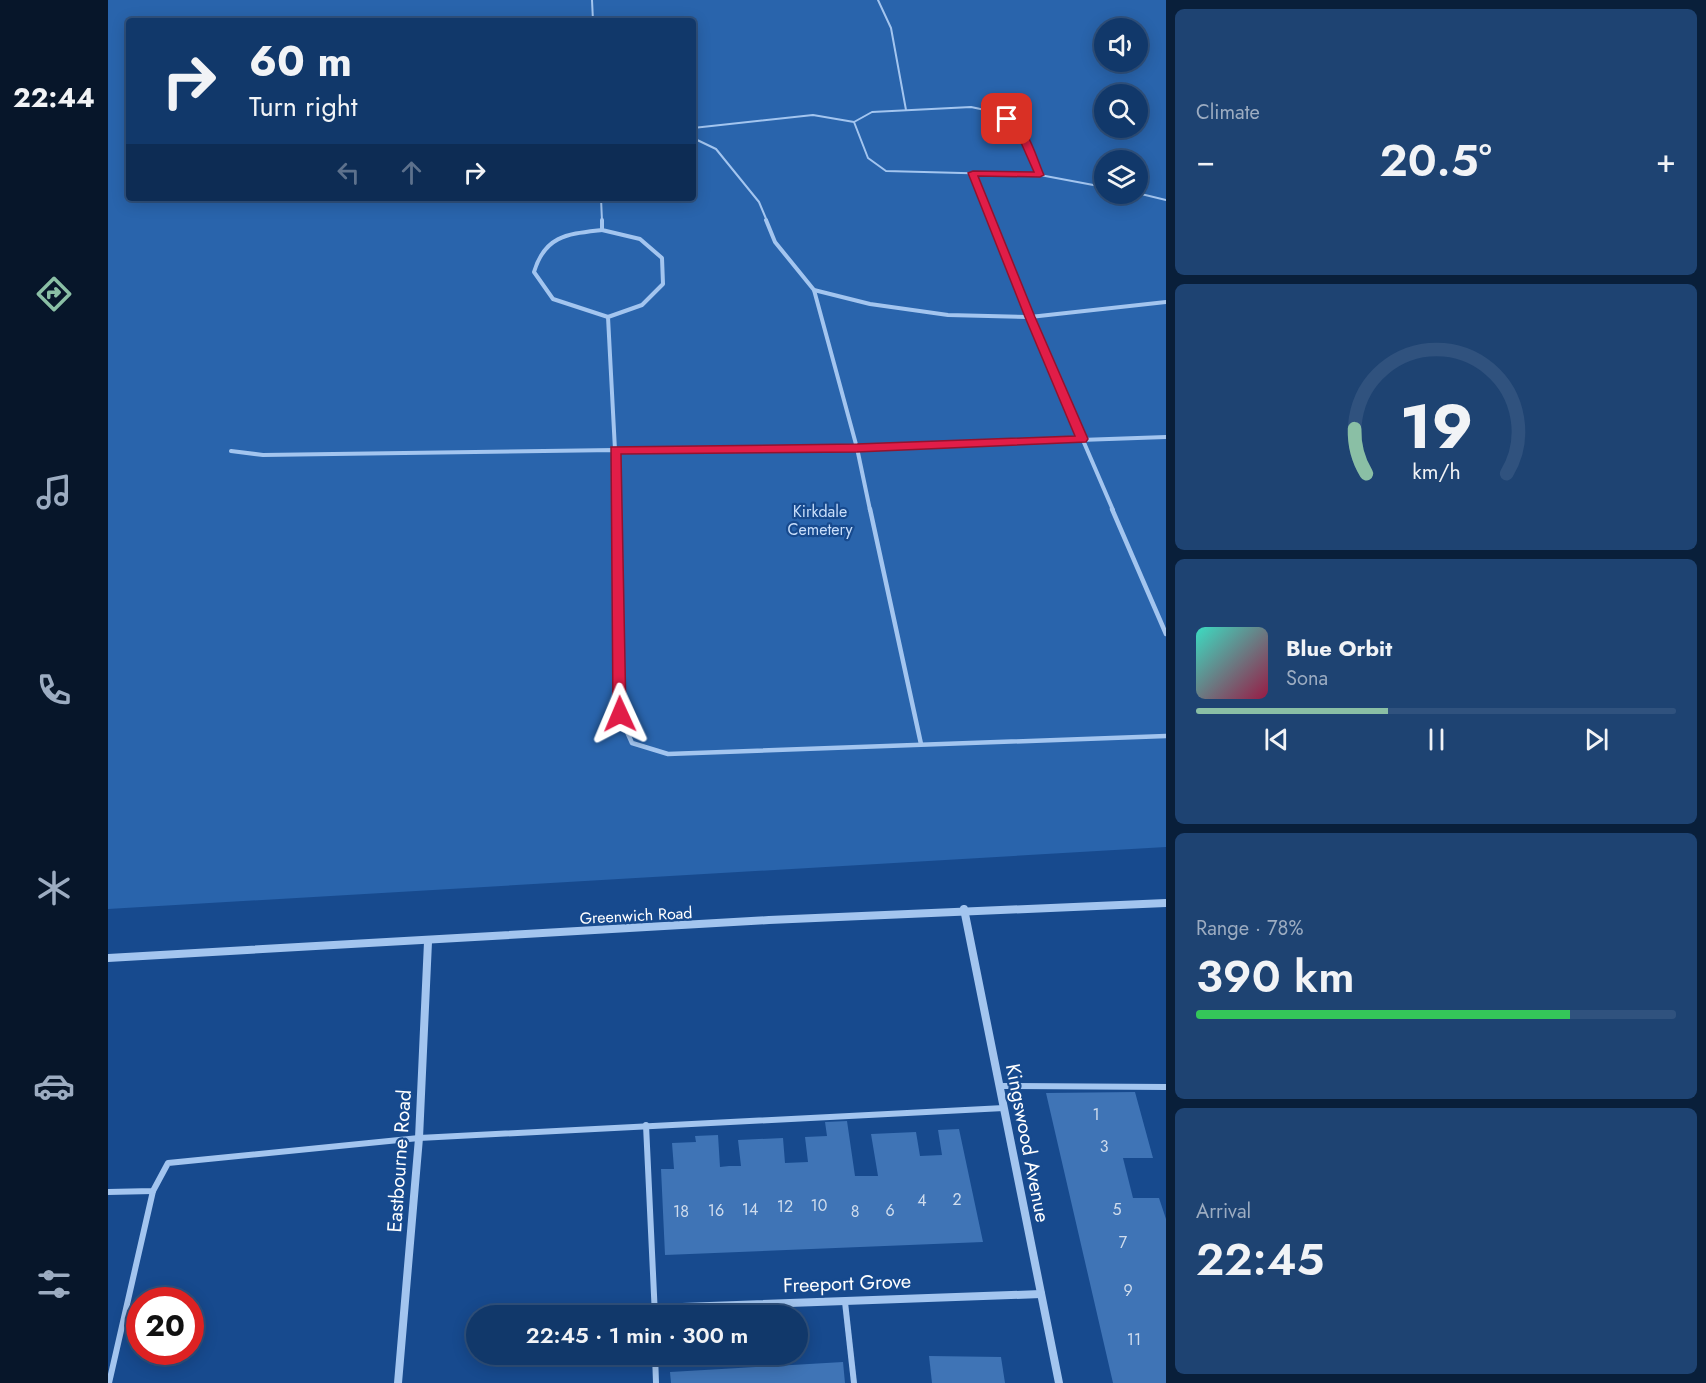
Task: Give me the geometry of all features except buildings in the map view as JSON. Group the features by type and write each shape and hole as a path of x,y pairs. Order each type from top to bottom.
{"street":[{"name":"Greenwich Road","path":"108,958 428,942 964,909 1166,903"},
{"name":"Kingswood Avenue","path":"964,909 1059,1383"},
{"name":"Eastbourne Road","path":"398,1383 419,1138 428,942"},
{"name":"Freeport Grove","path":"788,1305 1041,1294"}],"lane":[{"path":"592,0 593,18"},
{"path":"878,0 891,28 906,110"},
{"path":"696,129 813,115 854,122 872,112 971,107 994,111 1019,128 1040,175"},
{"path":"854,122 868,158 886,171 1040,175 1094,186"},
{"path":"696,139 716,149 759,202 775,242 814,290 857,448 921,744"},
{"path":"973,173 1030,317 1166,634"},
{"path":"1148,196 1166,200"},
{"path":"601,201 602,230"},
{"path":"602,230 640,239 662,258 663,284 642,305 608,316 553,299 534,272 538,255 547,245 566,235 602,230"},
{"path":"814,290 870,304 948,315 1030,317 1166,302"},
{"path":"608,316 615,450 620,714 632,743 668,754 1166,736"},
{"path":"231,451 263,455 857,448 1166,438"},
{"path":"1000,1086 1166,1086"},
{"path":"109,1383 153,1191 168,1163 419,1138 1004,1108"},
{"path":"646,1125 655,1305"},
{"path":"108,1192 153,1191"},
{"path":"845,1302 854,1383"},
{"path":"655,1365 656,1383"}],"green space":[{"name":"Kirkdale Cemetery","path":"108,0 1166,0 1166,847 108,909"}],"route":[{"path":"620,714 615,450 857,448 1082,439 1030,317 973,173 1040,175 1019,128 1007,119"}]}
